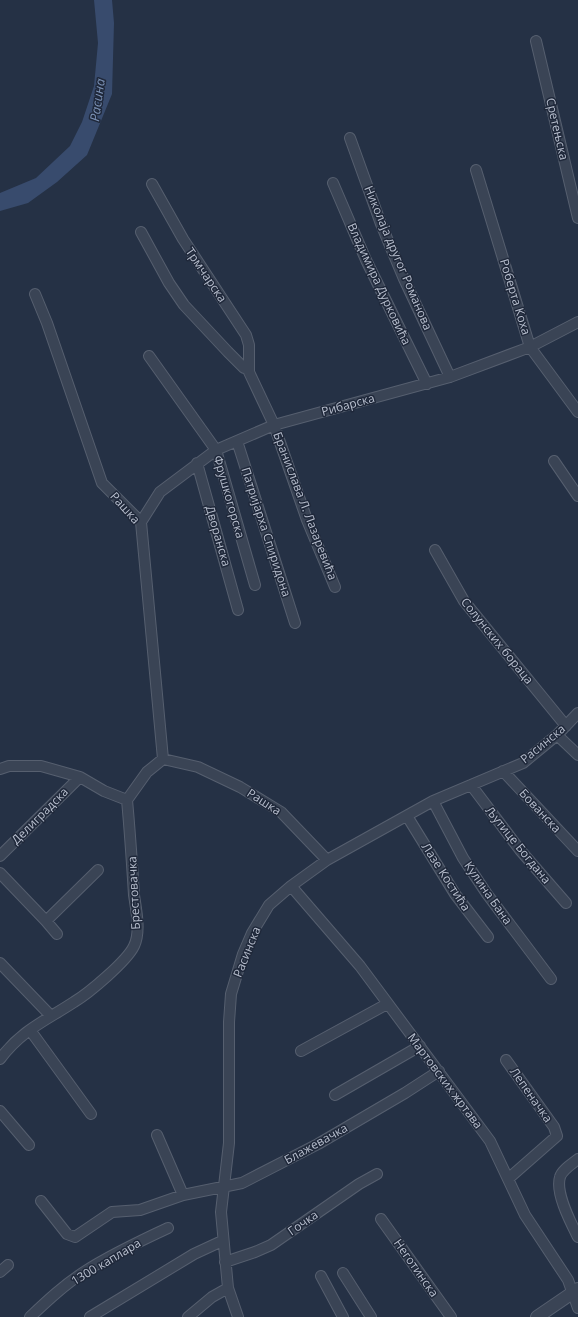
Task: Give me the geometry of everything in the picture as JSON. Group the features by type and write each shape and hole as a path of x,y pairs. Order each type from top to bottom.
{"street":[{"name":"Сретењска","path":"536,41 578,218"},
{"name":"Николаја другог Романова","path":"350,138 380,224 404,280 450,377"},
{"name":"Роберта Коха","path":"476,170 530,347 578,412"},
{"name":"Владимира Дурковића","path":"333,183 366,260 427,384"},
{"name":"Трмчарска","path":"152,184 183,239 246,335 249,345 248,368 274,425"},
{"name":"Трмчарска","path":"141,232 169,283 184,305 244,368 248,368"},
{"name":"Рашка","path":"34,294 47,323 102,483 141,522 163,759 198,767 240,787 281,812 327,860"},
{"name":"Рибарска","path":"141,522 160,492 216,450 274,425 450,377 530,347 578,322"},
{"name":"Фрушкогорска","path":"149,356 216,450 255,585"},
{"name":"Бранислава Л. Лазаревића","path":"274,425 307,520 335,587"},
{"name":"Патријарха Спиридона","path":"237,441 295,623"},
{"path":"554,461 578,496"},
{"name":"Дворанска","path":"197,463 238,610"},
{"name":"Солунских бораца","path":"435,550 464,601 566,726"},
{"name":"Расинска","path":"238,1317 228,1288 222,1242 223,1187 229,1143 229,1022 231,994 243,954 252,933 269,905 291,886 327,860 433,802 523,763 557,735 578,713"},
{"path":"557,735 578,755"},
{"path":"0,769 9,766 41,766 80,777 104,791 127,800 147,772 163,759"},
{"name":"Бованска","path":"503,771 578,851"},
{"name":"Делиградска","path":"0,856 80,777"},
{"name":"Љутице Богдана","path":"471,785 520,850 566,903"},
{"name":"Брестовачка","path":"0,1059 12,1043 50,1015 77,1001 130,954 135,945 136,917 127,800"},
{"name":"Кулина Бана","path":"433,802 463,858 483,888 551,979"},
{"name":"Лазе Костића","path":"407,816 455,894 488,937"},
{"path":"46,921 98,870"},
{"path":"0,873 57,934"},
{"name":"Мартовских жртава","path":"291,886 360,966 490,1141 525,1215 575,1291 578,1308"},
{"path":"0,963 50,1015"},
{"path":"301,1051 388,1004"},
{"path":"30,1030 90,1114"},
{"path":"335,1095 420,1046"},
{"name":"Лепеначка","path":"506,1060 554,1127 557,1136 508,1179"},
{"name":"Блажевачка","path":"40,1201 71,1237 75,1237 112,1212 140,1210 183,1195 242,1183 318,1144 392,1101 439,1071"},
{"path":"0,1111 29,1145"},
{"path":"157,1135 183,1195"},
{"path":"578,1159 563,1173 560,1183 566,1210 578,1237"},
{"name":"Гочка","path":"225,1262 256,1252 271,1245 348,1191 377,1174"},
{"name":"Неготинска","path":"382,1219 451,1317"},
{"name":"1300 каплара","path":"30,1317 56,1293 84,1272 144,1239 168,1228"},
{"path":"90,1317 194,1254 222,1242"},
{"path":"343,1273 371,1317"},
{"path":"321,1276 343,1317"},
{"path":"188,1317 212,1297 228,1288"},
{"path":"537,1317 575,1291"}],"water":[{"name":"Расина","path":"94,0 112,0 114,23 112,94 87,155 57,182 28,203 0,211 0,193 36,178 70,146 82,122 94,86 98,43"}]}
